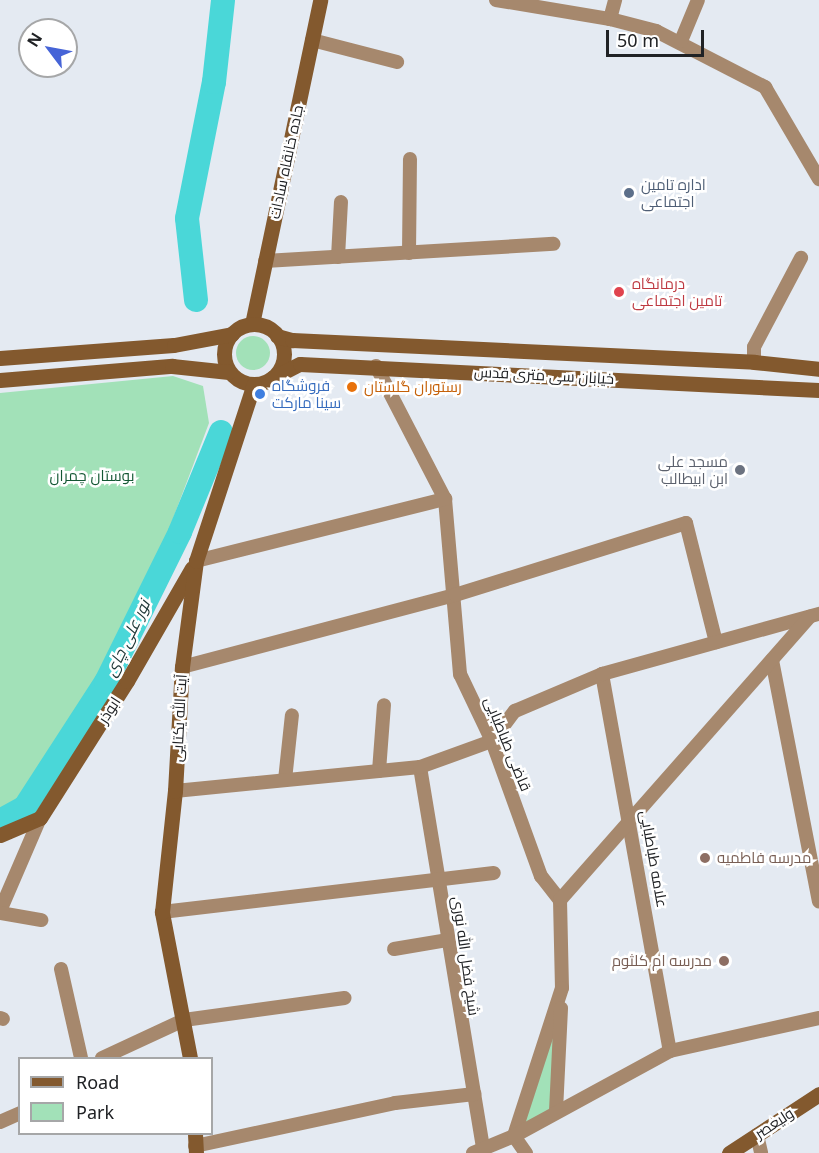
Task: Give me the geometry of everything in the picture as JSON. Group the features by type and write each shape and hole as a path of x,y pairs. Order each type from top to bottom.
{"main road":[{"name":"جاده خانقاه سادات","path":"252,324 320,0"},
{"path":"0,358 174,345 232,334 252,324 267,327 277,336 282,363 272,378 254,384 244,383 230,372 172,366 0,380"},
{"path":"230,372 224,348 232,334"},
{"name":"خیابان سی متری قدس","path":"277,336 292,340 754,362 819,369"},
{"path":"691,383 694,359"},
{"name":"خیابان سی متری قدس","path":"272,378 300,364 376,366 819,390"},
{"name":"آیت الله یکتایی","path":"190,1057 162,912 175,791 182,667 196,561 254,384"},
{"name":"ابوذر","path":"40,818 127,681 196,561"},
{"path":"0,835 40,818"},
{"name":"ولیعصر","path":"729,1153 819,1094"}],"street":[{"path":"496,0 542,4 610,19 681,41 765,87 819,178"},
{"path":"610,19 615,0"},
{"path":"681,41 698,0"},
{"path":"312,40 397,62"},
{"path":"409,253 410,159"},
{"path":"339,256 341,202"},
{"path":"266,261 554,244"},
{"path":"754,362 754,347 801,258"},
{"name":"قاضی طباطبایی","path":"376,366 445,499 460,674 492,741 541,876 560,900"},
{"path":"196,561 445,499"},
{"path":"182,667 455,595 686,523 716,642"},
{"path":"175,791 420,767 492,741 515,711 602,674 814,615"},
{"path":"556,1111 562,988 560,900 814,615"},
{"path":"772,660 819,901"},
{"name":"علامه طباطبایی","path":"602,674 631,820 670,1051"},
{"path":"378,771 384,705"},
{"path":"285,780 292,715"},
{"name":"شیخ فضل الله نوری","path":"420,767 474,1094 479,1149"},
{"path":"40,818 0,912 41,920"},
{"path":"162,912 438,876 494,873"},
{"path":"394,949 448,940"},
{"path":"61,969 81,1057"},
{"path":"514,1136 562,988"},
{"path":"106,1057 184,1020 345,998"},
{"path":"479,1149 514,1136 556,1111 670,1051 819,1018"},
{"path":"195,1144 394,1103 474,1094"},
{"path":"0,1122 18,1114"},
{"path":"757,1135 761,1153"},
{"path":"514,1136 526,1153"}],"green space":[{"path":"253,336 265,341 270,353 265,365 253,370 241,365 236,353 241,341"},
{"name":"بوستان چمران","path":"173,376 203,386 209,423 142,601 27,796 0,811 0,393"},
{"path":"558,1015 552,1108 522,1125"}],"waterway":[{"path":"196,300 187,218 214,82 223,0"},
{"name":"نور علی چای","path":"0,821 25,807 106,682 180,532 221,432"}],"place":[{"name":"اداره تامین اجتماعی","path":"629,193"},
{"name":"درمانگاه تامین اجتماعی","path":"619,292"},
{"name":"رستوران گلستان","path":"352,387"},
{"name":"فروشگاه سینا مارکت","path":"260,394"},
{"name":"مسجد علی ابن ابیطالب","path":"740,470"},
{"name":"مدرسه فاطمیه","path":"705,858"},
{"name":"مدرسه ام کلثوم","path":"724,961"}]}
